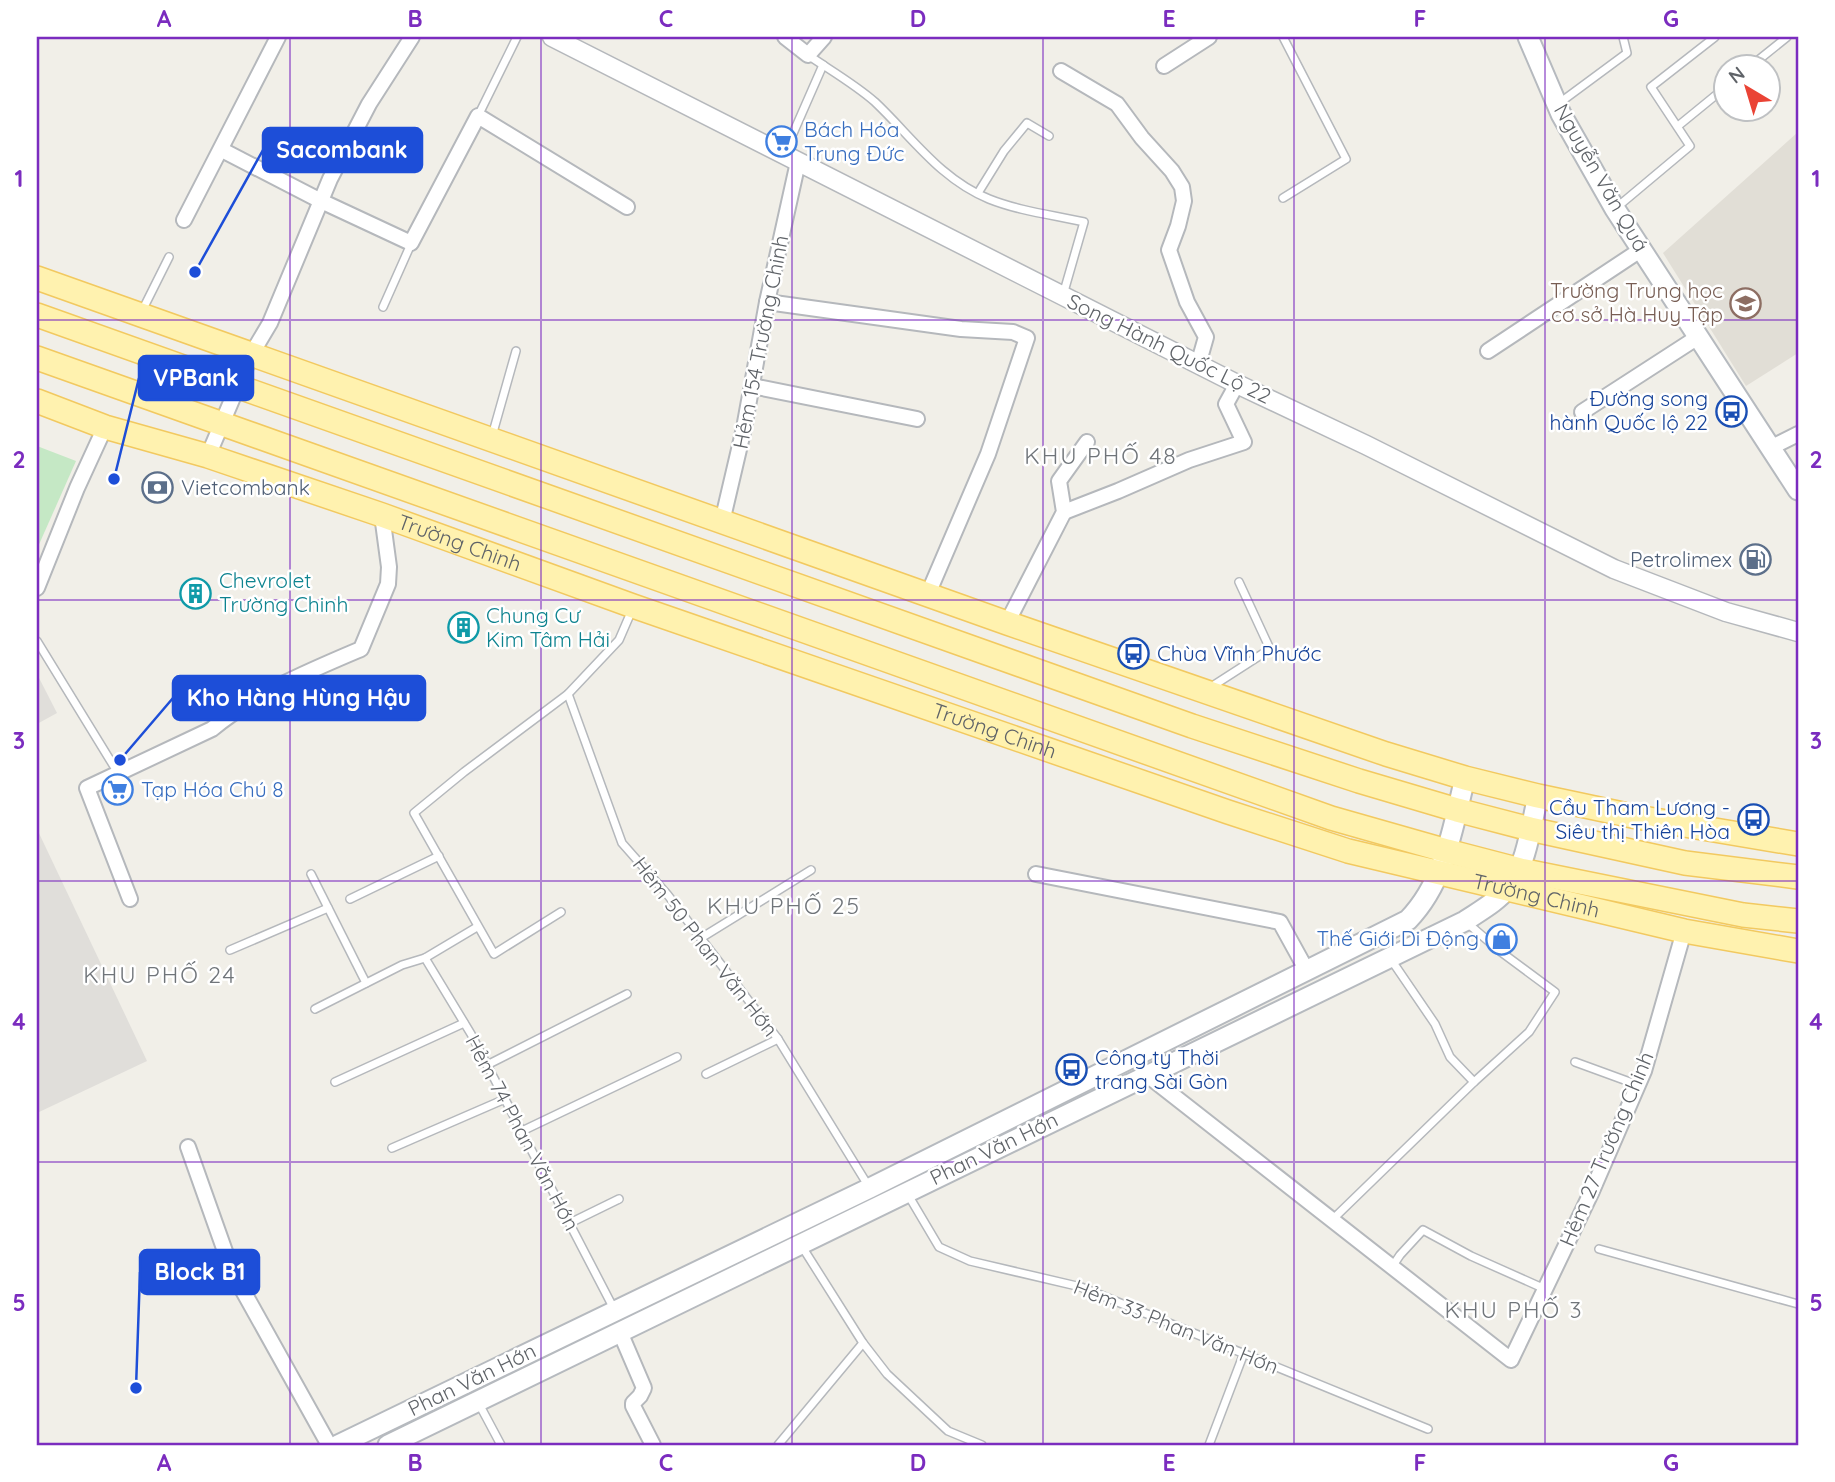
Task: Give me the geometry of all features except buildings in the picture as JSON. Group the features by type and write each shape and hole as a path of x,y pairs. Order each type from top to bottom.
{"main road":[{"name":"Nguyễn Văn Quá","path":"1528,37 1557,104 1615,209 1798,491"},
{"path":"37,278 722,522 1386,754 1538,796 1637,817 1798,844"},
{"path":"37,315 1179,721 1359,781 1530,829 1685,863 1798,877"},
{"name":"Trường Chinh","path":"37,358 1331,818 1443,862"},
{"name":"Trường Chinh","path":"37,401 105,426 208,456 382,514 633,606 1348,851 1443,862 1514,879 1684,931 1798,951"},
{"name":"Phan Văn Hớn","path":"338,1445 375,1437 393,1418 870,1188 1408,920 1421,906 1443,862 1465,778"},
{"path":"1514,879 1538,796"},
{"name":"Trường Chinh","path":"1514,879 1743,915 1798,921"},
{"name":"Phan Văn Hớn","path":"399,1443 906,1192 1465,921 1493,902 1514,879"},
{"path":"1684,931 1691,905"},
{"path":"995,1125 1005,1144"}],"street":[{"path":"184,220 278,37"},
{"path":"208,456 251,355 270,323 330,179 369,104 412,37"},
{"name":"Song Hành Quốc Lộ 22","path":"552,37 1198,365 1614,569 1726,612 1798,632"},
{"path":"785,37 808,55 824,37"},
{"path":"1164,66 1209,37"},
{"path":"1061,71 1117,104 1182,187 1184,201 1168,250 1187,302 1206,337 1198,365"},
{"path":"222,150 411,243 478,116 627,207"},
{"name":"Hẻm 154 Trường Chinh","path":"722,522 752,386 791,158"},
{"path":"1488,351 1642,249"},
{"path":"767,302 961,329 1013,332 1027,338 988,454 928,594"},
{"path":"1582,412 1698,337"},
{"path":"1064,512 1189,460 1244,442 1226,404 1237,384"},
{"path":"752,386 917,419"},
{"path":"37,588 105,426"},
{"path":"1770,449 1798,434"},
{"path":"1007,622 1064,512 1059,481 1087,442"},
{"path":"130,899 87,788 212,729 225,718 291,679 361,649 388,584 390,566 382,514"},
{"path":"1036,874 1280,922 1307,971"},
{"name":"Hẻm 27 Trường Chinh","path":"1392,1267 1511,1360 1592,1191 1639,1085 1684,931"},
{"path":"1147,1075 1392,1267"},
{"path":"188,1147 232,1271 329,1445"},
{"path":"621,1332 643,1388 633,1406 653,1445"},
{"path":"393,1418 399,1443"}],"lane":[{"path":"478,116 517,37"},
{"path":"1283,37 1346,159 1283,198"},
{"path":"1557,104 1627,53 1623,37"},
{"path":"1615,209 1690,146 1651,87 1715,37"},
{"path":"1768,52 1787,37"},
{"path":"808,55 873,100 936,165 964,186 989,199 1022,209 1084,222 1063,296"},
{"path":"791,158 823,65"},
{"path":"1678,126 1713,97"},
{"path":"978,193 1004,151 1027,123 1049,136"},
{"path":"383,307 411,243"},
{"path":"140,315 169,257"},
{"path":"491,440 516,351"},
{"path":"1204,691 1270,649 1239,582"},
{"path":"561,912 494,954 414,813 568,694 619,640 633,606"},
{"path":"37,641 118,772"},
{"name":"Hẻm 50 Phan Văn Hớn","path":"568,694 622,843 667,894 778,1039 870,1188"},
{"path":"350,899 439,856"},
{"path":"701,938 811,870"},
{"path":"311,874 366,983"},
{"path":"230,950 328,908"},
{"path":"1333,1219 1529,1032 1555,992 1465,921"},
{"path":"315,1009 402,965 425,958 478,927"},
{"path":"1389,956 1435,1024 1450,1056 1474,1082"},
{"name":"Hẻm 74 Phan Văn Hớn","path":"425,958 488,1065 614,1310"},
{"path":"488,1065 627,994"},
{"path":"335,1082 464,1023"},
{"path":"706,1074 778,1039"},
{"path":"522,1131 677,1057"},
{"path":"1575,1062 1639,1085"},
{"path":"392,1148 505,1099"},
{"name":"Hẻm 33 Phan Văn Hớn","path":"906,1192 939,1247 970,1261 1081,1287 1428,1429"},
{"path":"570,1223 619,1199"},
{"path":"1392,1267 1423,1230 1471,1256 1545,1289"},
{"path":"800,1244 863,1343 887,1374 948,1431 982,1445"},
{"path":"1599,1249 1798,1304"},
{"path":"778,1445 863,1343"},
{"path":"1209,1445 1244,1353"},
{"path":"478,1402 501,1445"}],"shaded area":[{"name":"Trường Trung học cơ sở Hà Huy Tập","path":"1798,132 1798,353 1746,386 1663,253"},
{"path":"37,674 57,713 37,724"},
{"path":"37,829 147,1061 37,1113"}],"green space":[{"path":"37,446 76,461 37,549"}],"place":[{"name":"Bách Hóa Trung Đức","path":"781,142"},
{"name":"Sacombank","path":"195,272"},
{"name":"Trường Trung học cơ sở Hà Huy Tập","path":"1746,303"},
{"name":"Đường song hành Quốc lộ 22","path":"1731,411"},
{"name":"VPBank","path":"114,479"},
{"name":"Vietcombank","path":"158,488"},
{"name":"Petrolimex","path":"1755,560"},
{"name":"Chevrolet Trường Chinh","path":"196,593"},
{"name":"Chung Cư Kim Tâm Hải","path":"463,628"},
{"name":"Chùa Vĩnh Phước","path":"1134,654"},
{"name":"Kho Hàng Hùng Hậu","path":"120,760"},
{"name":"Tạp Hóa Chú 8","path":"118,790"},
{"name":"Cầu Tham Lương - Siêu thị Thiên Hòa","path":"1753,820"},
{"name":"Thế Giới Di Động","path":"1502,939"},
{"name":"Công ty Thời trang Sài Gòn","path":"1072,1070"},
{"name":"Block B1","path":"136,1388"}],"district":[{"name":"KHU PHỐ 48","path":"1101,456"},
{"name":"KHU PHỐ 25","path":"784,906"},
{"name":"KHU PHỐ 24","path":"160,975"},
{"name":"KHU PHỐ 3","path":"1514,1310"}]}
